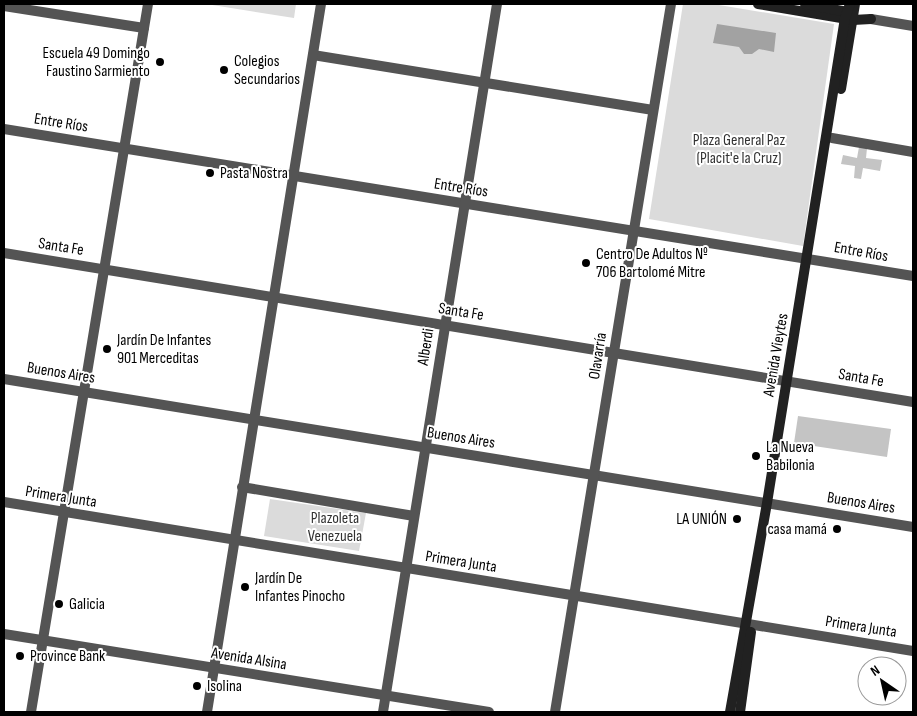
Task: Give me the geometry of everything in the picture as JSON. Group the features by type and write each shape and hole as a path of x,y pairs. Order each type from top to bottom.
{"main road":[{"path":"758,4 851,12"},
{"path":"805,4 851,12 870,19"},
{"name":"Avenida Vieytes","path":"810,258 832,138 851,12"},
{"name":"Avenida Vieytes","path":"730,712 749,623 770,503 851,12"},
{"name":"Avenida Vieytes","path":"740,712 749,623"}],"street":[{"path":"31,712 148,4"},
{"path":"207,712 321,4"},
{"name":"Alberdi","path":"382,712 497,4"},
{"name":"Olavarría","path":"555,712 671,4"},
{"path":"4,6 144,28"},
{"path":"870,19 913,26"},
{"path":"313,55 653,110"},
{"name":"Entre Ríos","path":"4,130 913,276"},
{"path":"832,138 913,152"},
{"name":"Santa Fe","path":"4,253 913,402"},
{"name":"Buenos Aires","path":"4,379 913,527"},
{"path":"242,488 414,516"},
{"name":"Primera Junta","path":"4,502 913,651"},
{"name":"Avenida Alsina","path":"4,634 489,712"}],"green space":[{"path":"206,4 296,4 294,18"},
{"name":"Plaza General Paz (Placit'e la Cruz)","path":"683,4 713,4 834,24 803,246 649,219"},
{"name":"Plazoleta Venezuela","path":"270,499 366,513 359,551 264,536"}],"shaded area":[{"path":"717,24 776,33 774,52 759,49 752,54 744,54 739,47 713,43"}],"building":[{"path":"859,147 867,148 866,158 882,160 880,171 863,168 861,179 854,178 855,166 841,164 843,155 857,158"},
{"path":"798,416 891,429 887,457 794,443"}],"place":[{"name":"Escuela 49 Domingo Faustino Sarmiento","path":"160,62"},
{"name":"Colegios Secundarios","path":"224,70"},
{"name":"Pasta Nostra","path":"210,173"},
{"name":"Centro De Adultos Nº 706 Bartolomé Mitre","path":"586,263"},
{"name":"Jardín De Infantes 901 Merceditas","path":"107,349"},
{"name":"La Nueva Babilonia","path":"756,456"},
{"name":"LA UNIÓN","path":"737,519"},
{"name":"casa mamá","path":"837,529"},
{"name":"Jardín De Infantes Pinocho","path":"245,587"},
{"name":"Galicia","path":"59,604"},
{"name":"Province Bank","path":"20,656"},
{"name":"Isolina","path":"197,686"}]}
